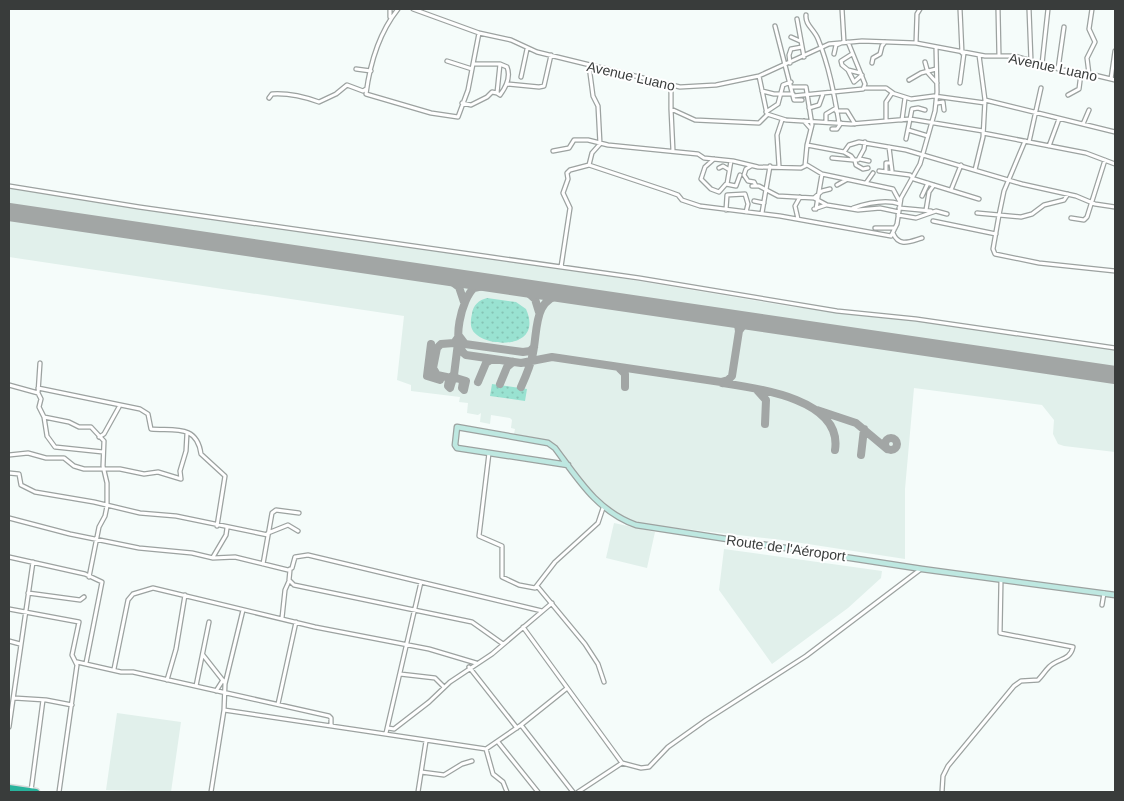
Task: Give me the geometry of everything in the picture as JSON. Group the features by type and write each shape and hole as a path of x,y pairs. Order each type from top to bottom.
{"highway":[{"path":"10,790 36,792"}],"main road":[{"name":"Route de l'Aéroport","path":"489,453 457,448 455,445 457,427 545,441 555,448 603,508 617,518 636,525 922,569 1115,595"},
{"path":"489,453 568,465"}],"street":[{"path":"390,9 390,17"},
{"path":"398,9 390,17 377,46 366,94 431,113 458,117 468,90 479,33"},
{"name":"Avenue Luano","path":"413,9 479,33 510,40 527,49 671,86 716,85 759,76 833,43 846,42 916,43 963,53 1015,56 1058,69 1115,80"},
{"path":"842,9 846,42 861,74 865,88"},
{"path":"916,43 920,9"},
{"path":"960,9 963,53 960,83"},
{"path":"998,9 999,56"},
{"path":"1029,9 1031,61"},
{"path":"1042,64 1048,9"},
{"path":"1089,74 1087,58 1095,42 1089,29 1092,9"},
{"path":"806,15 806,22 814,32 821,48 834,94 840,123 836,129 832,129"},
{"path":"797,19 804,57"},
{"path":"775,26 788,64 794,92 802,100 809,102"},
{"path":"1058,69 1064,27"},
{"path":"791,37 800,41"},
{"path":"834,54 836,45 846,42"},
{"path":"872,63 873,58 880,54 882,46 886,42"},
{"path":"788,64 792,49 802,47"},
{"path":"561,267 570,208 563,193 568,179 567,173 589,165 667,190 688,202 726,211 762,213 890,236 896,228 903,196 914,179 923,155 932,121 937,96 936,48"},
{"path":"521,77 527,49"},
{"path":"1111,79 1115,51"},
{"path":"852,54 841,61 843,66 848,70 861,74"},
{"path":"507,84 544,86 551,55"},
{"path":"975,170 983,132 985,102 979,55"},
{"path":"447,61 472,69"},
{"path":"925,62 928,72 937,83"},
{"path":"462,103 471,105 487,97 492,92 501,94 507,84 508,70 506,66 500,64 473,64"},
{"path":"497,93 500,64"},
{"path":"589,66 593,96 598,106 600,144 593,151 589,165"},
{"path":"356,69 371,71"},
{"path":"909,80 921,73 937,69"},
{"path":"848,70 854,82 861,74"},
{"path":"1068,95 1079,89 1080,73"},
{"path":"759,76 767,114"},
{"path":"671,108 694,120 761,123 767,114 778,104 783,86 791,82"},
{"path":"269,98 272,94 277,94 308,98 319,102 347,86 362,91 367,89"},
{"path":"671,86 673,151"},
{"path":"762,90 781,94 794,92 806,87 812,121 804,166"},
{"path":"794,92 808,95 834,94 865,88 886,88 905,98 937,96 985,102 1115,132"},
{"path":"1041,88 1036,113 1027,141 1008,180 993,249 995,254 1040,263 1115,271"},
{"path":"886,120 886,102 890,94 894,93"},
{"path":"764,102 774,94"},
{"path":"809,108 819,105 823,94"},
{"path":"902,120 905,98"},
{"path":"936,103 942,102 944,110"},
{"path":"906,139 913,108 925,110"},
{"path":"826,122 826,114 836,109 847,111 855,124"},
{"path":"1083,124 1089,110"},
{"path":"767,114 782,120 855,124 902,120 911,117 915,120 932,121 1086,153 1115,164"},
{"path":"1049,146 1059,119"},
{"path":"779,166 777,135 782,120"},
{"path":"804,121 811,129"},
{"path":"908,130 928,136"},
{"path":"553,151 570,148 575,140 588,140 600,144 698,154 704,158 742,162 751,166 809,166 822,174 892,189 897,194 903,196"},
{"path":"845,152 849,145 854,142 865,142 962,165 1008,180 1115,207"},
{"path":"865,142 856,160 856,165 861,168 868,168"},
{"path":"807,145 845,152 856,160"},
{"path":"889,147 892,171"},
{"path":"832,158 837,159 842,156 843,159 869,161"},
{"path":"714,159 705,167 702,179 710,189 718,192 727,184 728,169 731,161"},
{"path":"1071,218 1086,219 1105,160"},
{"path":"742,162 745,170 744,175 748,181 755,183 754,186 780,197 816,199 826,205 854,208 926,210 947,214"},
{"path":"886,171 886,163 891,163"},
{"path":"951,190 962,165"},
{"path":"719,168 724,166 728,169"},
{"path":"745,170 751,166"},
{"path":"762,213 770,166"},
{"path":"879,170 910,175 914,179 979,198"},
{"path":"866,183 873,173"},
{"path":"822,174 815,209 826,205"},
{"path":"727,184 736,186 740,175"},
{"path":"836,185 846,179"},
{"path":"922,196 928,183"},
{"path":"926,210 928,194 934,185"},
{"path":"9,186 139,207 561,267 846,312 916,319 1115,348"},
{"path":"819,193 830,189"},
{"path":"726,211 726,196 737,193 746,194 748,202 746,212"},
{"path":"897,194 899,209"},
{"path":"977,213 1016,217 1030,214 1044,205 1064,200 1068,194"},
{"path":"798,219 796,206 800,197"},
{"path":"754,201 764,203"},
{"path":"854,208 868,202 894,202 899,209 916,218 932,212"},
{"path":"933,221 996,234"},
{"path":"876,228 896,228"},
{"path":"893,233 897,240 902,242 911,243 922,238"},
{"path":"40,362 38,388 41,399 40,412 44,417 47,436 55,448 103,452"},
{"path":"9,385 38,393"},
{"path":"38,388 140,410 148,414 152,429 175,428 194,437 200,444 201,454 225,476 217,526"},
{"path":"99,437 104,434 119,407"},
{"path":"44,417 79,426 91,427 104,441 103,452 107,483 107,506 96,539 89,577"},
{"path":"9,455 28,453 46,458 64,458 78,468 120,469 144,474 158,472 181,479 180,471 186,451 187,433"},
{"path":"489,453 478,536 503,548 502,577 519,585 536,588 555,562 587,535 598,522 603,508"},
{"path":"9,473 19,474 21,486 31,491 140,513 176,516 227,528 268,534 285,525 291,526 298,531"},
{"path":"263,564 273,511 299,513"},
{"path":"9,518 139,548 192,553 213,558 235,557 290,570"},
{"path":"213,558 226,535 227,528"},
{"path":"282,618 285,590 295,557 308,555 542,611"},
{"path":"9,557 85,574 100,580 103,585 86,663"},
{"path":"9,727 33,562"},
{"path":"523,627 566,689 622,763 641,768 649,767 668,747 706,720 806,656 922,569"},
{"path":"942,792 943,776 948,766 1014,686 1021,681 1037,681 1049,667 1068,657 1072,652 1073,647 1000,633 1001,579"},
{"path":"289,580 294,585 472,622 503,644"},
{"path":"386,733 421,582"},
{"path":"537,586 590,652 604,682"},
{"path":"114,669 130,597 149,588 185,595 208,603 223,604 296,622 378,638 406,647 429,649 476,663"},
{"path":"28,593 82,600 84,597"},
{"path":"1102,604 1104,593"},
{"path":"167,680 176,649 185,595"},
{"path":"388,728 394,728 429,702 444,686 503,644 552,603"},
{"path":"9,609 80,622 72,655 77,662 59,792"},
{"path":"212,792 224,710 224,682 243,610"},
{"path":"196,686 209,622"},
{"path":"278,704 296,622"},
{"path":"9,641 20,644"},
{"path":"203,655 224,682"},
{"path":"77,662 216,690 329,716 331,718 331,725"},
{"path":"469,667 517,728"},
{"path":"400,674 435,678 444,686"},
{"path":"216,690 224,682"},
{"path":"224,710 486,749 521,726 566,689"},
{"path":"14,698 43,700 72,706"},
{"path":"31,792 43,700"},
{"path":"521,726 573,792"},
{"path":"418,792 426,741"},
{"path":"498,742 538,792"},
{"path":"486,749 493,774 503,782 507,792"},
{"path":"421,772 444,775 462,764 472,761"},
{"path":"578,792 622,763"}],"shaded area":[{"path":"9,187 163,212 561,268 794,307 890,317 1115,349 1115,452 1058,444 1053,434 1054,420 1042,405 914,388 905,489 905,559 782,540 642,524 618,516 593,495 552,443 543,439 514,434 515,429 511,428 512,420 510,418 491,415 490,424 480,422 481,413 478,415 467,413 468,403 459,402 460,397 411,391 411,385 397,380 404,316 9,257"},
{"path":"614,523 655,532 647,568 606,558"},
{"path":"724,549 882,571 881,578 848,608 772,664 719,590"},
{"path":"117,713 181,722 171,792 106,790"}],"green space":[{"path":"487,298 516,302 526,309 529,323 527,333 519,339 509,342 486,340 477,335 471,326 473,311 477,303"},
{"path":"492,384 527,389 525,401 490,396"}],"taxiway":[{"path":"446,277 459,287 464,302"},
{"path":"492,284 474,288 465,301 458,332 461,350 466,355 521,363 552,357 721,382 728,380 732,376 739,331 744,324 751,322"},
{"path":"523,288 535,299 539,312"},
{"path":"521,387 532,357 542,308 547,301 555,296 565,294"},
{"path":"731,319 738,325 739,331"},
{"path":"459,336 465,344 523,352 530,351 534,347"},
{"path":"454,374 451,378 437,375 433,368 437,348 441,344 454,343 459,336"},
{"path":"458,343 454,375 456,378 466,381 464,390 462,388 463,382"},
{"path":"431,344 427,376 440,380"},
{"path":"478,382 486,363 492,359"},
{"path":"500,384 507,367 513,362"},
{"path":"619,368 625,374 625,387"},
{"path":"449,380 448,386 450,388 454,375"},
{"path":"722,383 775,393 795,399 812,408 826,419 834,433 835,450"},
{"path":"757,390 766,400 765,424"},
{"path":"817,410 856,423 887,449"},
{"path":"861,455 864,429"},
{"path":"893,438 896,439 897,444 896,449 889,450 886,449 885,442 886,439 893,438"}],"runway":[{"path":"9,212 1115,375"}]}
